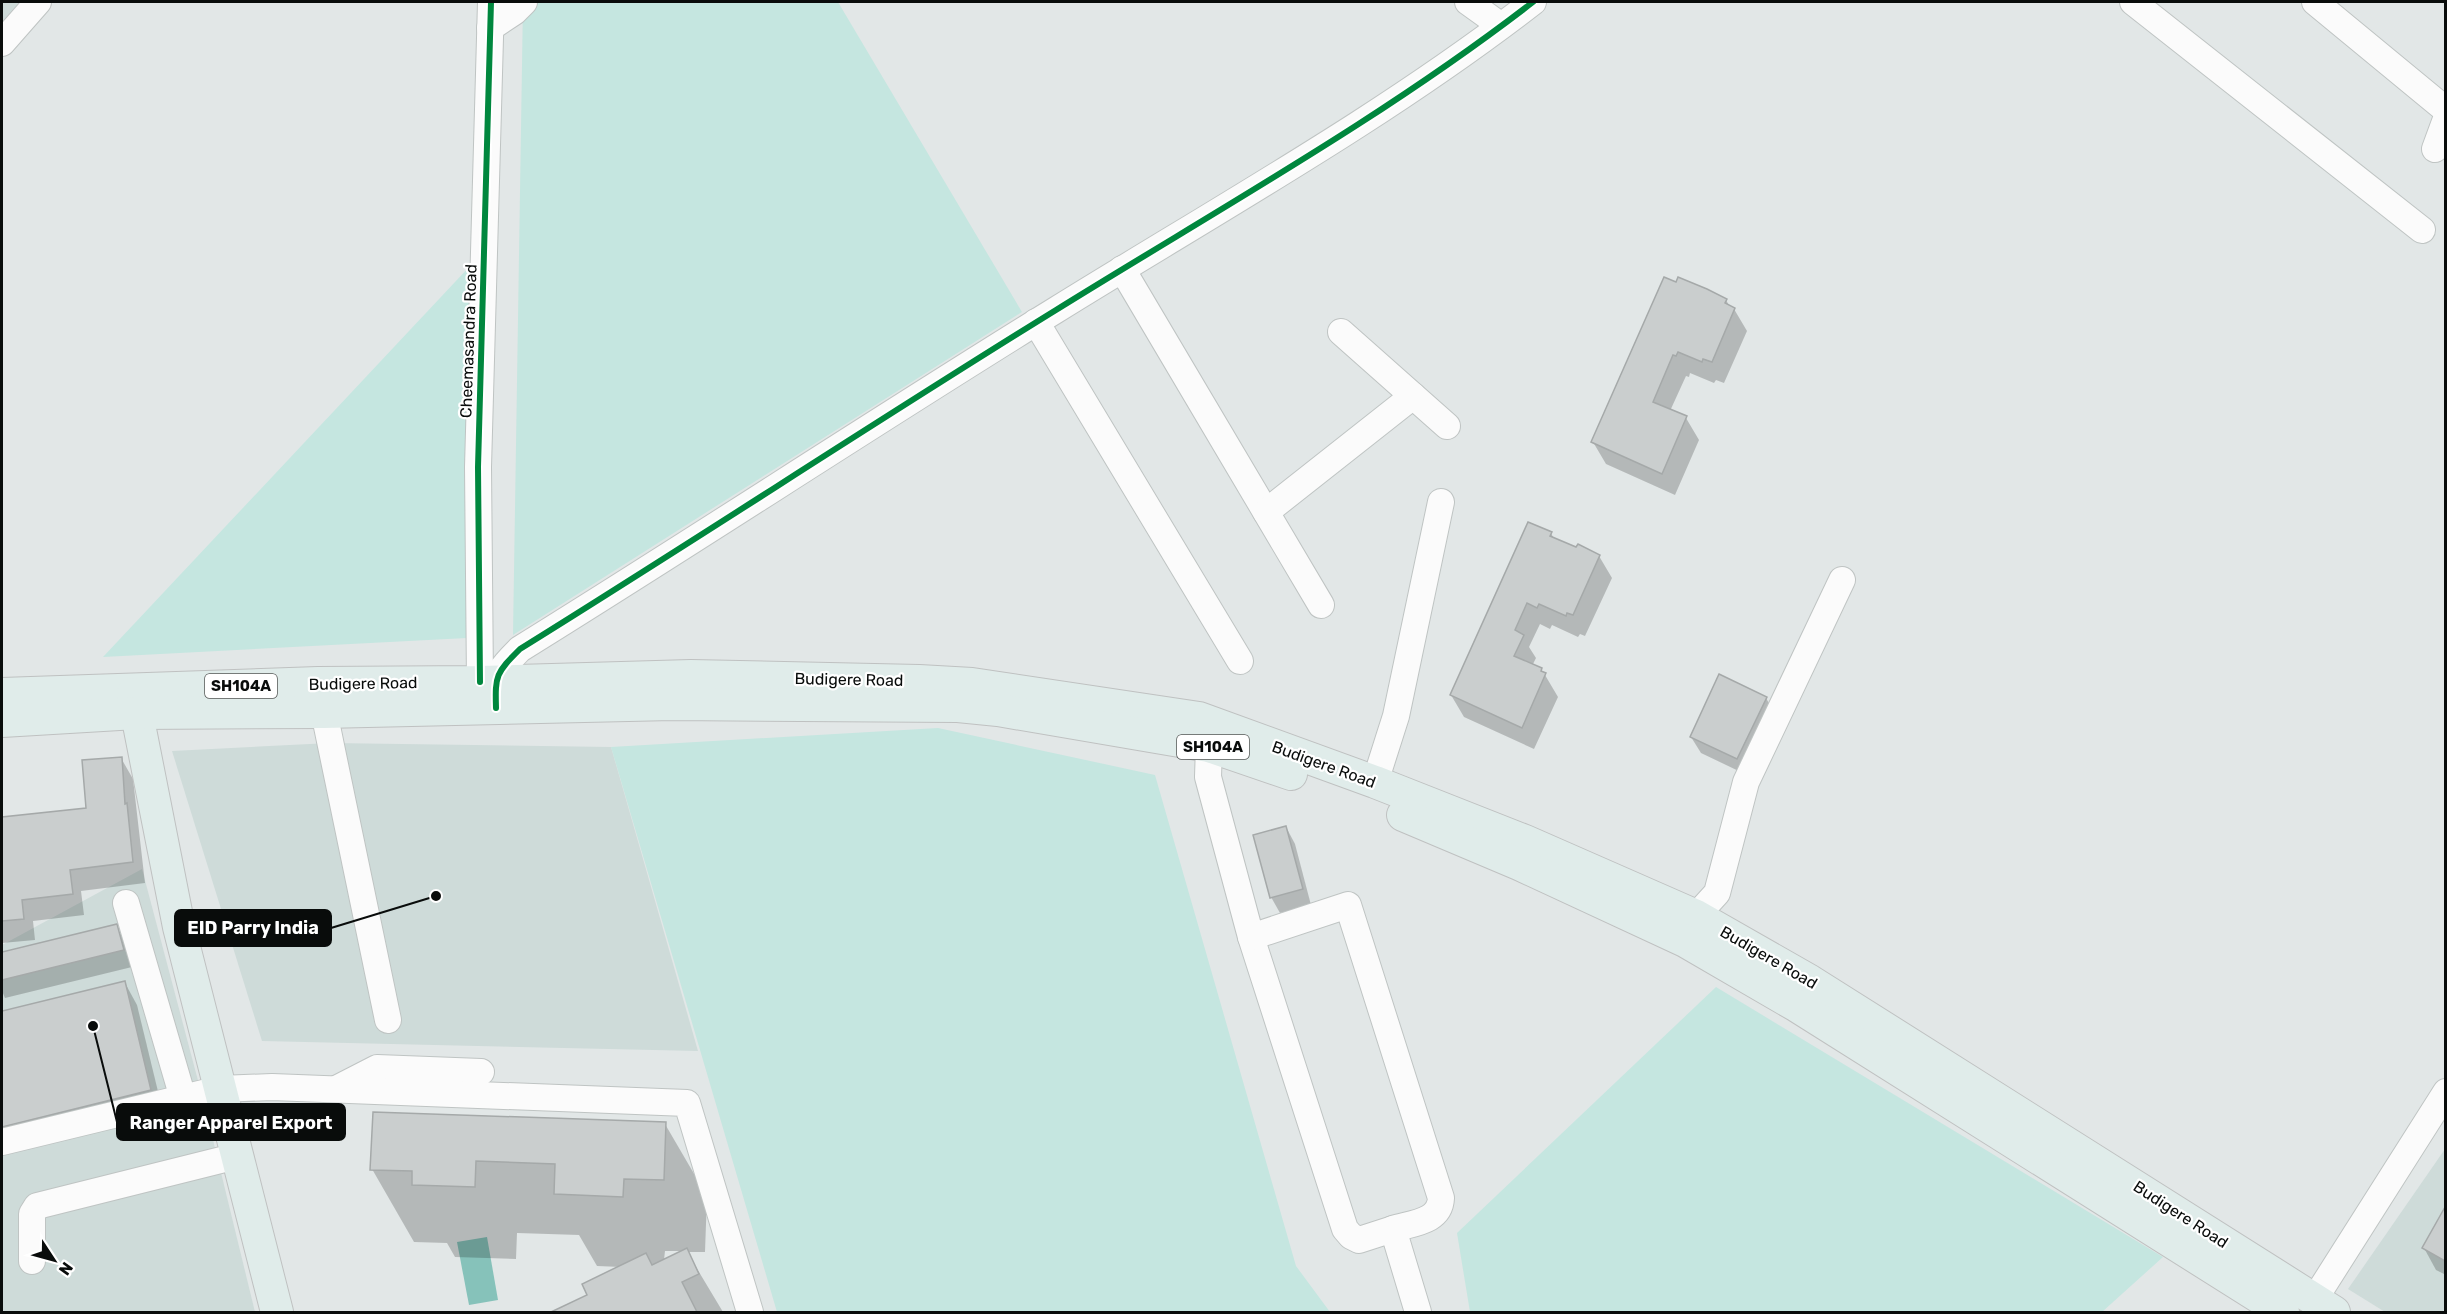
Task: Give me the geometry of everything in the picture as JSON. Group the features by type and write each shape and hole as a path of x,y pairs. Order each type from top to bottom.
{"main road":[{"name":"Budigere Road","path":"2,694 324,712 490,690 691,676 972,684 1199,718 1375,782 1525,841 1696,916 1810,981 2132,1182 2324,1306"},
{"name":"Budigere Road","path":"2,721 134,701 318,683 490,690 672,704 958,706 998,710 1209,746 1368,801 1519,864 1685,941 1797,1005 2283,1312"},
{"path":"134,701 179,927 277,1312"}],"street":[{"path":"2,43 38,2"},
{"name":"Cheemasandra Road","path":"490,690 478,467 491,2"},
{"path":"490,28 514,12 524,2"},
{"path":"1468,2 1500,25"},
{"path":"490,690 506,663 520,650 1036,322 1308,157 1418,85 1533,2"},
{"path":"2133,2 2422,230"},
{"path":"2315,2 2445,110"},
{"path":"2435,149 2445,119"},
{"path":"1122,269 1321,604"},
{"path":"1036,322 1240,660"},
{"path":"1341,332 1447,426"},
{"path":"1266,512 1413,396"},
{"path":"1375,782 1396,716 1441,502"},
{"path":"1696,916 1717,893 1746,782 1842,580"},
{"path":"324,712 388,1020"},
{"path":"1209,746 1208,777 1251,937 1345,1228 1351,1236 1359,1240 1433,1216 1440,1208 1441,1198 1348,905 1251,937"},
{"path":"126,903 183,1098"},
{"path":"335,1089 377,1068 481,1072"},
{"path":"2,1142 220,1089 272,1087 687,1103 750,1312"},
{"path":"2324,1306 2445,1092"},
{"path":"32,1261 32,1214 37,1206 237,1156"},
{"path":"1393,1229 1418,1312"}],"shaded area":[{"path":"2,2 48,2 2,57"},
{"path":"523,2 838,2 1022,312 513,635"},
{"path":"470,266 467,638 103,657"},
{"path":"938,728 1155,775 1296,1266 1330,1312 777,1312 611,747"},
{"path":"330,743 611,747 698,1051 262,1041 172,751"},
{"path":"142,869 205,1107 255,1312 2,1312 2,945"},
{"path":"1716,987 2163,1257 2102,1312 1470,1312 1457,1233"},
{"path":"2445,1149 2445,1312 2385,1312 2348,1289"},
{"path":"487,1237 498,1300 469,1305 457,1242"}],"building":[{"path":"1664,277 1676,282 1678,277 1707,289 1727,299 1725,303 1735,308 1712,362 1703,359 1702,362 1678,352 1676,356 1673,355 1653,402 1687,416 1662,474 1591,442"},
{"path":"1528,522 1552,532 1550,536 1576,547 1578,544 1600,555 1573,615 1567,613 1566,616 1539,604 1537,608 1527,603 1515,630 1524,635 1514,656 1542,668 1541,671 1546,673 1522,728 1450,695"},
{"path":"1719,674 1767,697 1737,759 1690,737"},
{"path":"122,757 125,804 127,803 133,862 70,870 73,894 22,900 24,919 2,921 2,817 86,808 82,760"},
{"path":"1286,826 1303,889 1270,898 1253,835"},
{"path":"117,924 124,950 2,980 2,952"},
{"path":"125,981 151,1090 2,1127 2,1011"},
{"path":"373,1112 666,1122 664,1180 624,1179 623,1197 554,1194 555,1164 476,1161 475,1187 412,1185 412,1171 370,1170"},
{"path":"2445,1207 2445,1261 2422,1248"},
{"path":"687,1248 699,1274 682,1282 697,1312 551,1312 587,1295 582,1284 646,1253 652,1265"}],"cycle path":[{"path":"480,682 478,467 491,2"},
{"path":"496,708 496,688 499,675 520,649 989,352 1359,124 1418,85 1533,2"}],"place":[{"name":"EID Parry India","path":"436,896"},
{"name":"Ranger Apparel Export","path":"93,1026"}]}
